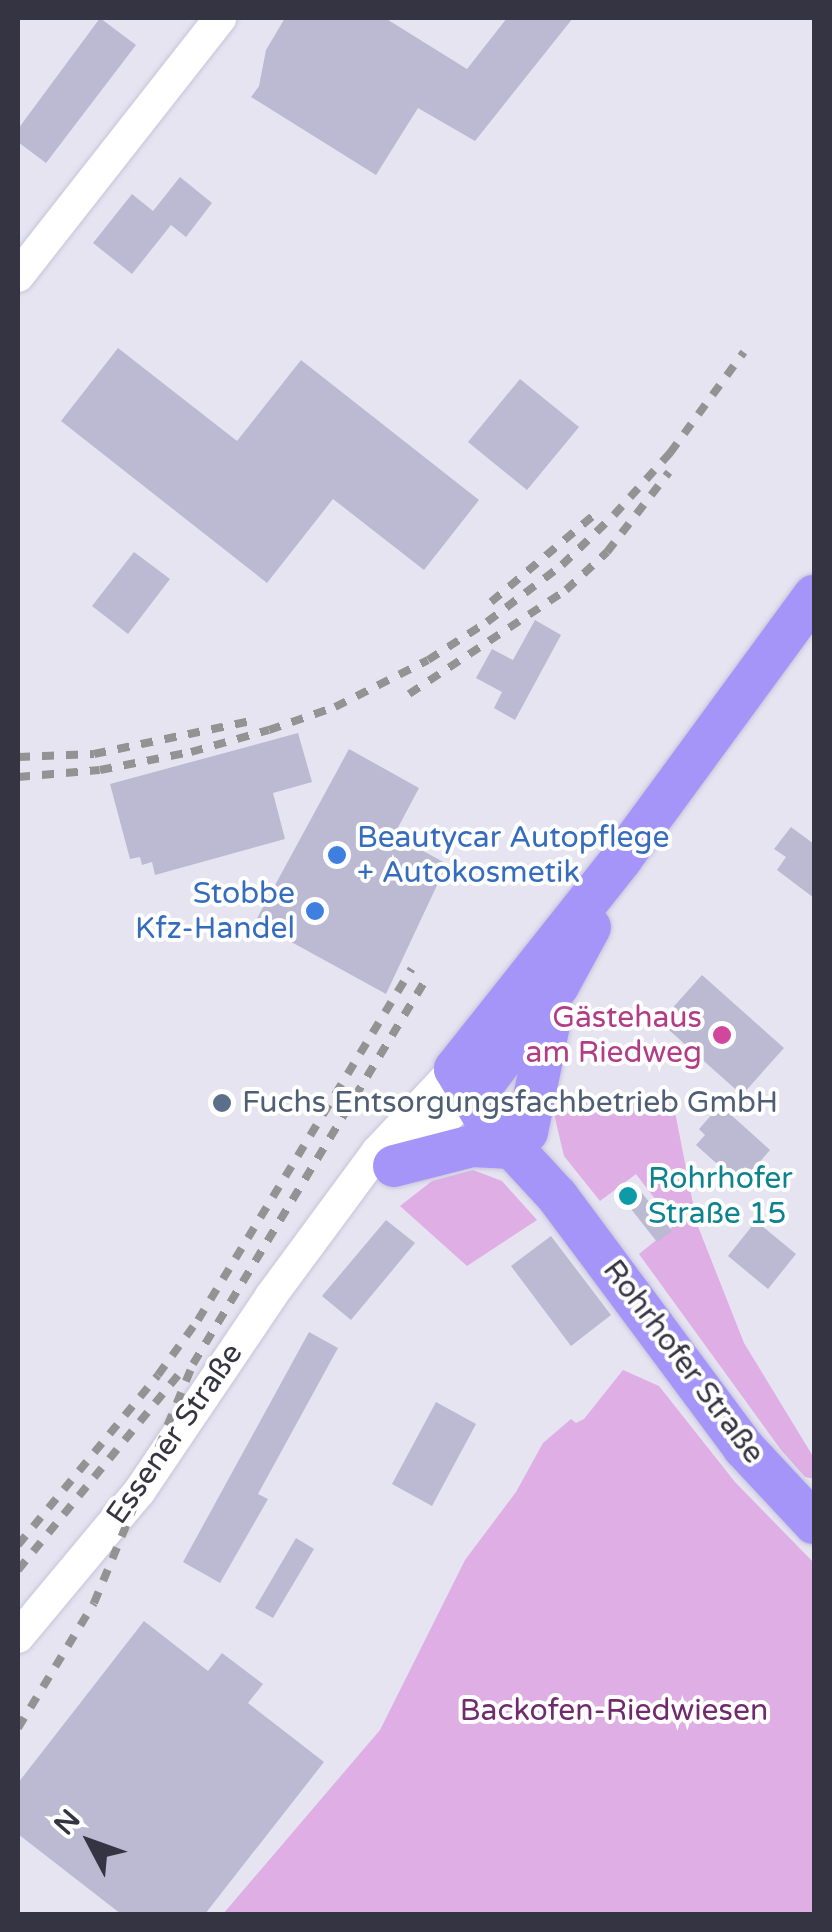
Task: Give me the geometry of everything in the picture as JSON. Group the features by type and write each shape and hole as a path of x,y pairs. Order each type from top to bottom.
{"main road":[{"path":"470,1083 622,858 814,596"},
{"path":"394,1166 472,1146 517,1140 558,986 622,858"},
{"path":"470,1083 558,986"},
{"name":"Rohrhofer Straße","path":"470,1083 517,1140 744,1448 814,1520"}],"street":[{"path":"18,276 220,18"},
{"name":"Essener Straße","path":"328,1225 394,1166 470,1083"},
{"name":"Essener Straße","path":"18,1638 139,1492 271,1296 328,1225 378,1150 470,1083"}],"green space":[{"path":"571,1100 673,1102 697,1224 744,1343 814,1458 814,1479 805,1477 781,1450 639,1254 675,1225 636,1174 600,1201 564,1156 554,1114"},
{"path":"473,1170 502,1181 537,1220 467,1266 400,1206 432,1181"},
{"name":"Backofen-Riedwiesen","path":"623,1370 659,1386 735,1482 814,1563 814,1914 223,1914 380,1730 465,1560 516,1492 543,1443 571,1419 576,1423 584,1419"}],"building":[{"path":"100,18 136,45 46,163 18,142 18,129"},
{"path":"285,18 385,18 467,69 507,18 573,18 475,141 418,108 376,175 251,97 259,86 266,50"},
{"path":"180,177 212,203 186,237 171,225 132,274 93,243 132,194 153,211"},
{"path":"118,348 237,441 301,360 479,500 424,570 333,499 267,583 61,421"},
{"path":"520,379 579,427 527,490 468,442"},
{"path":"134,552 170,579 128,634 92,606"},
{"path":"535,620 561,635 515,720 494,708 502,692 476,678 492,649 513,660"},
{"path":"298,733 312,782 273,793 285,839 155,875 152,862 142,865 140,857 130,859 110,784"},
{"name":"Beautycar Autopflege + Autokosmetik","path":"349,749 419,788 394,835 447,864 386,994 255,922"},
{"path":"791,827 814,844 814,898 777,870 786,857 774,849"},
{"name":"Gästehaus am Riedweg","path":"702,975 784,1048 742,1095 660,1022"},
{"path":"720,1105 770,1150 751,1172 745,1167 734,1179 696,1145 705,1135 699,1129"},
{"path":"635,1184 672,1231 657,1242 620,1195"},
{"path":"386,1220 415,1243 351,1320 322,1296"},
{"path":"756,1221 796,1254 768,1289 728,1256"},
{"path":"551,1236 611,1315 571,1346 511,1266"},
{"path":"309,1332 338,1348 258,1494 268,1499 220,1583 183,1562"},
{"path":"436,1402 476,1424 432,1506 392,1484"},
{"path":"296,1538 314,1549 273,1618 255,1608"},
{"path":"144,1621 208,1671 222,1653 263,1684 248,1703 324,1762 205,1914 121,1914 18,1834 18,1783"}],"railway":[{"path":"18,777 100,770 191,752 269,730 335,707 428,660 487,622 562,565 614,515 670,453 744,352"},
{"path":"409,694 566,590 607,552 669,472"},
{"path":"491,602 594,515"},
{"path":"18,757 94,754 250,721"},
{"path":"18,1545 158,1375 198,1320 411,969"},
{"path":"18,1728 94,1603 193,1364 426,980"},
{"path":"18,1570 180,1373"}],"place":[{"name":"Beautycar Autopflege + Autokosmetik","path":"337,855"},
{"name":"Stobbe Kfz-Handel","path":"315,911"},
{"name":"Gästehaus am Riedweg","path":"722,1035"},
{"name":"Fuchs Entsorgungsfachbetrieb GmbH","path":"222,1103"},
{"name":"Rohrhofer Straße 15","path":"628,1196"}]}
